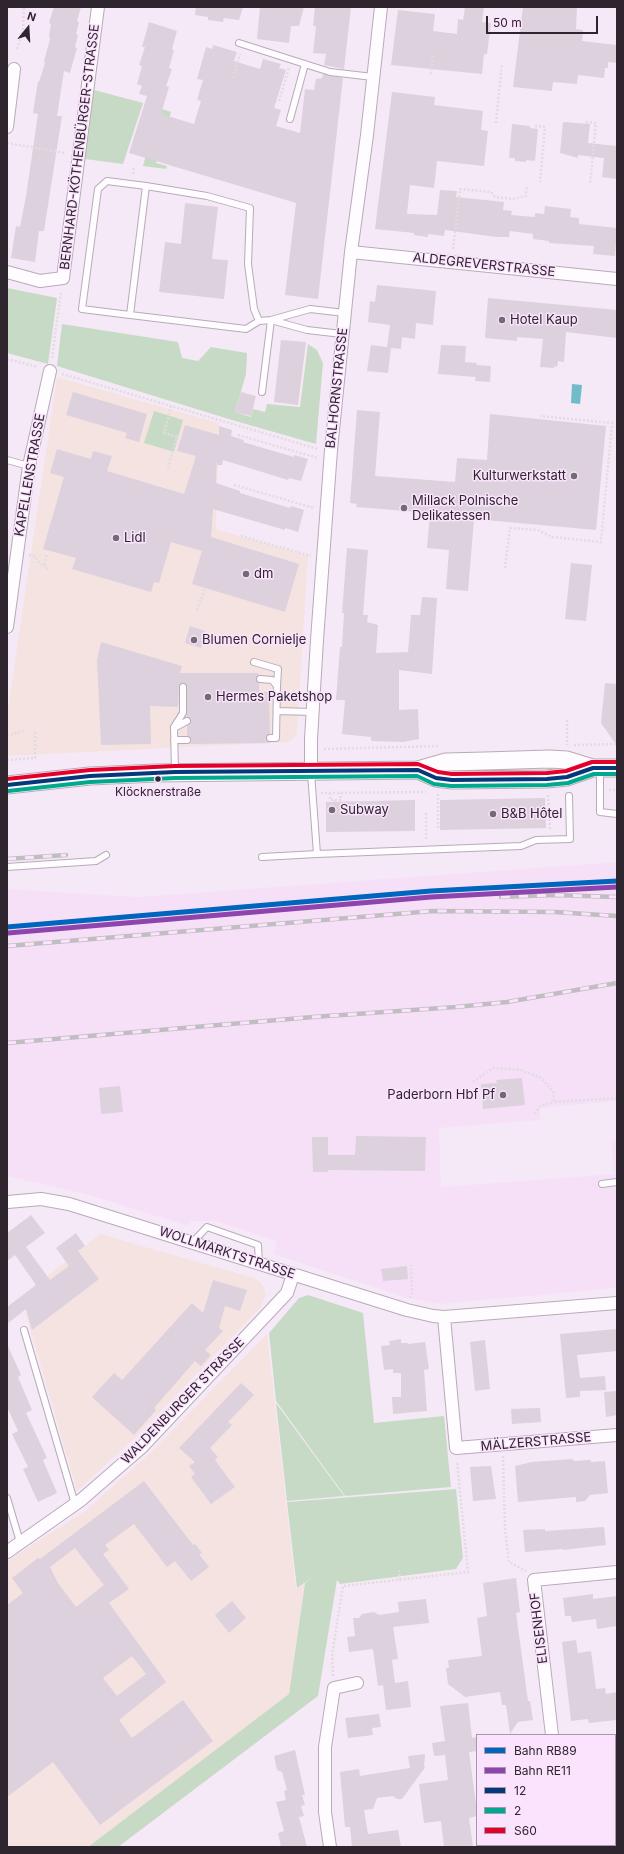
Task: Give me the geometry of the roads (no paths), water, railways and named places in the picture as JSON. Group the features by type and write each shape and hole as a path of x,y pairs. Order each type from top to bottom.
{"main road":[{"path":"7,785 90,776 175,772 418,770 446,762 549,759 566,760 596,768 617,768"}],"street":[{"name":"BERNHARD-KÖTHENBÜRGER-STRASSE","path":"7,272 40,281 62,278 98,7"},
{"name":"BALHORNSTRASSE","path":"311,772 313,712 330,455 351,252 382,7"},
{"path":"7,127 14,69"},
{"name":"ALDEGREVERSTRASSE","path":"351,252 617,279"},
{"name":"KAPELLENSTRASSE","path":"7,627 35,432 53,368"},
{"name":"WOLLMARKTSTRASSE","path":"7,1205 41,1200 57,1201 415,1312 444,1317 617,1303"},
{"name":"WALDENBURGER STRASSE","path":"7,1552 75,1504 142,1447 287,1293 293,1274"},
{"name":"MÄLZERSTRASSE","path":"444,1317 456,1448 617,1435"},
{"name":"ELISENHOF","path":"552,1734 534,1580 617,1572"},
{"path":"330,1847 325,1812 325,1747 334,1688 357,1683"}],"lane":[{"path":"241,43 330,72 373,77"},
{"path":"290,119 305,64"},
{"path":"259,321 254,309 248,264 250,208 207,196 107,181 98,189 82,309 246,329 259,321 271,320 310,310 345,313"},
{"path":"130,315 146,186"},
{"path":"271,320 307,330 342,334"},
{"path":"262,392 271,320"},
{"path":"7,460 29,466"},
{"path":"254,662 278,669 276,738 270,738"},
{"path":"260,680 272,680 277,686"},
{"path":"175,772 174,728 183,714 183,687"},
{"path":"269,700 277,700"},
{"path":"277,711 313,712"},
{"path":"174,728 187,721"},
{"path":"269,721 277,721"},
{"path":"174,740 187,740"},
{"path":"596,768 600,812 617,814"},
{"path":"311,772 317,854"},
{"path":"262,857 521,846 536,840 570,839 569,796"},
{"path":"7,867 96,861 106,855"},
{"path":"602,1184 617,1182"},
{"path":"192,1243 207,1227 258,1245 259,1264"},
{"path":"24,1330 75,1504"},
{"path":"7,1498 20,1542"}],"water":[{"path":"572,384 582,385 580,404 571,403"}],"railway":[{"path":"7,859 66,855"},
{"path":"501,897 554,895 617,897"},
{"path":"7,946 433,911 555,912 617,916"},
{"path":"7,1043 507,1002 617,983"}],"rail line":[{"name":"RB89","path":"7,927 431,891 617,881"},
{"name":"RE11","path":"8,933 431,897 617,887"}],"place":[{"name":"Hotel Kaup","path":"502,320"},
{"name":"Kulturwerkstatt","path":"574,476"},
{"name":"Millack Polnische Delikatessen","path":"404,508"},
{"name":"Lidl","path":"116,538"},
{"name":"dm","path":"246,574"},
{"name":"Blumen Cornielje","path":"194,640"},
{"name":"Hermes Paketshop","path":"208,697"},
{"name":"Klöcknerstraße","path":"158,779"},
{"name":"Subway","path":"332,810"},
{"name":"B&B Hôtel","path":"493,814"},
{"name":"Paderborn Hbf Pf","path":"503,1095"}]}
